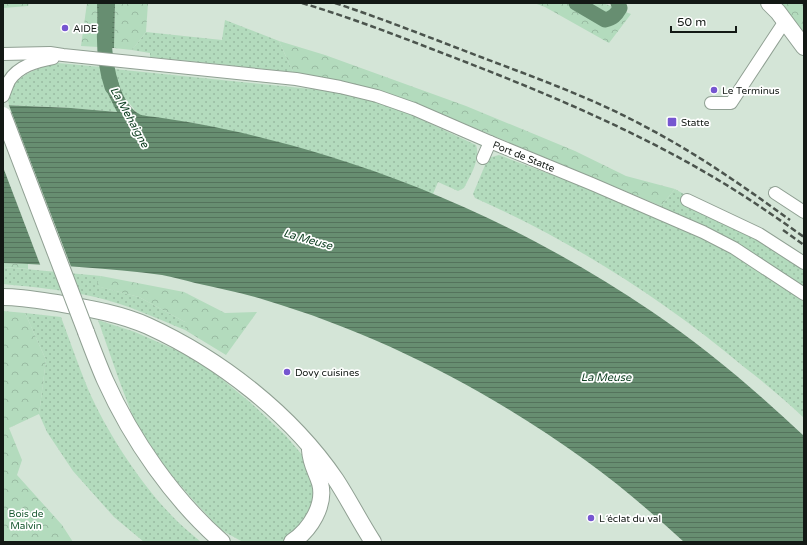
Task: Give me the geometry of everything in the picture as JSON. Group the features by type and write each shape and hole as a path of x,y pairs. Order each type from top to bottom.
{"main road":[{"path":"769,3 804,48"},
{"path":"3,115 82,333"},
{"path":"3,139 82,333 142,448 184,503 220,541"},
{"path":"3,297 46,301 102,310 147,326 191,349 223,369 279,415 310,446 336,480 373,542"},
{"path":"292,542 305,532 313,520 320,503 320,484 311,462 310,446"}],"street":[{"path":"711,103 731,103 784,21"},
{"name":"Port de Statte","path":"3,54 50,53 296,79 340,87 377,96 414,109 703,232 734,248 804,294"},
{"path":"3,96 6,81 32,63 63,55"},
{"path":"483,158 490,142"},
{"path":"775,193 804,212"},
{"path":"687,200 759,234 804,263"}],"green space":[{"path":"3,3 29,3 28,6 3,8"},
{"path":"87,3 97,3 98,47 81,46"},
{"path":"115,3 148,3 146,32 132,50 114,48"},
{"path":"534,3 603,3 631,14 609,43 545,7"},
{"path":"774,3 804,3 804,36"},
{"path":"225,20 279,41 293,72 150,57 150,53 132,50 146,32 222,40"},
{"path":"279,41 325,55 466,106 575,151 626,176 675,189 661,206 415,103 341,81 293,72"},
{"path":"58,63 101,67 107,92 118,112 9,105 8,96 11,88 24,76 42,67"},
{"path":"114,69 341,92 382,102 476,145 476,162 464,188 458,191 438,182 433,194 365,169 290,146 199,124 139,115 125,98 118,85"},
{"path":"499,155 666,220 719,246 804,300 804,418 767,385 713,342 649,295 616,273 547,233 475,198 473,194 488,158"},
{"path":"675,189 804,263 804,294 666,215 661,206"},
{"path":"3,263 28,264 28,269 3,267"},
{"path":"3,267 101,276 97,286 139,297 185,322 185,330 129,307 107,300 60,291 3,284"},
{"path":"101,276 184,292 225,313 257,312 226,355 185,330 185,322 139,297 96,286"},
{"name":"Bois de Malvin","path":"3,311 25,313 46,360 39,414 9,428 22,460 17,475 62,525 73,542 3,542"},
{"path":"25,313 61,317 88,389 105,424 139,477 152,493 178,522 201,542 144,542 114,517 73,471 47,432 39,414 46,360"},
{"path":"98,320 135,332 185,354 212,371 251,403 286,436 310,464 316,503 294,535 281,542 243,542 221,530 194,501 167,470 135,422"}],"water":[{"path":"97,3 115,3 114,48 98,47"},
{"name":"La Meuse","path":"101,67 114,69 126,100 139,114 215,127 280,142 371,170 413,186 495,222 575,263 651,311 730,370 804,436 804,542 684,542 611,479 548,434 510,410 431,366 391,347 308,314 248,295 162,275 122,270 3,263 3,105 117,112 107,92"}],"pier":[{"path":"3,103 8,103 72,269 41,267 3,167"}],"waterway":[{"name":"La Mehaigne","path":"107,3 105,24 105,56 112,87"},
{"name":"La Mehaigne","path":"576,3 605,20 617,13 620,8 618,3"}],"railway":[{"path":"302,3 376,28 482,69 548,95 614,125 646,140 720,181 757,204 804,237"},
{"path":"335,3 526,74 625,116 663,136 701,159 737,182 790,220"},
{"path":"783,230 804,245"}],"place":[{"name":"AIDE","path":"65,28"},
{"name":"Le Terminus","path":"714,90"},
{"name":"Statte","path":"672,122"},
{"name":"Dovy cuisines","path":"287,372"},
{"name":"L´éclat du val","path":"591,518"}]}
